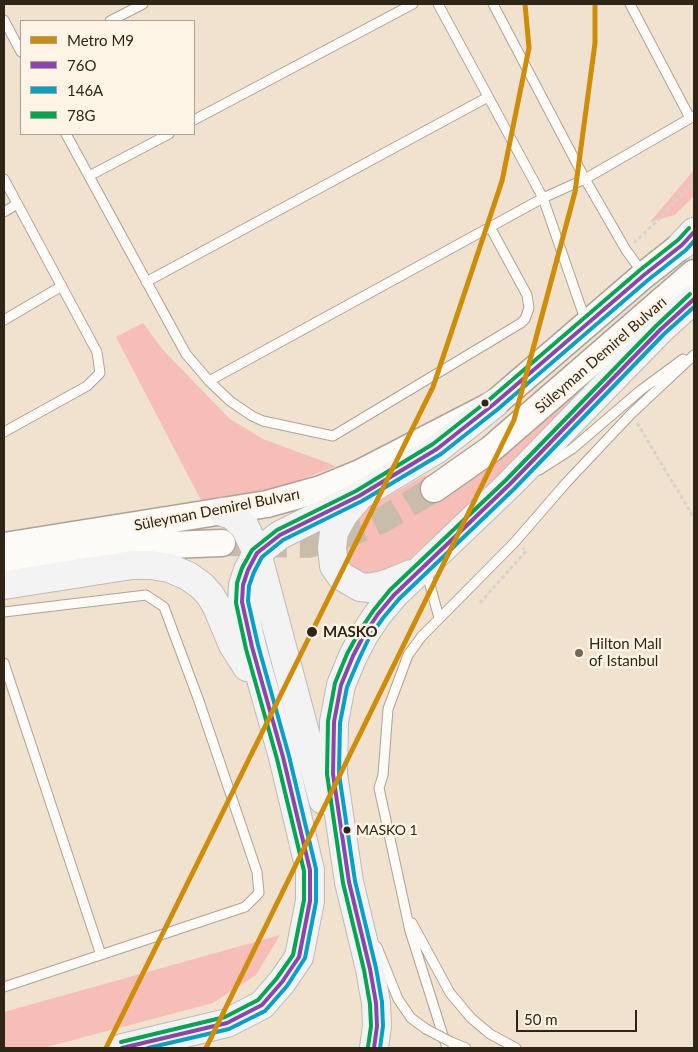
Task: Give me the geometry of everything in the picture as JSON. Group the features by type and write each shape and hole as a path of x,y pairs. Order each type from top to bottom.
{"main road":[{"name":"Süleyman Demirel Bulvarı","path":"4,546 267,504 321,489 360,473 494,404 690,237"},
{"name":"Süleyman Demirel Bulvarı","path":"434,489 491,449 694,273"},
{"path":"374,1048 377,1026 376,1003 353,895 333,774 334,722 341,685 353,656 378,614 394,595 425,568 660,330 694,299"},
{"path":"122,1048 227,1023 262,1005 282,982 299,957 310,901 310,870 302,832 252,647 242,602 243,585 257,553 280,536 359,496 437,449 494,404"},
{"path":"359,496 344,514 334,532 332,548 334,566 341,576 360,587 370,588 405,577 425,568"},
{"path":"223,512 232,515 244,527 257,553 334,840 353,895"},
{"name":"Süleyman Demirel Bulvarı","path":"4,568 169,545 222,543"},
{"path":"4,585 132,565 151,565 168,568 188,576 202,586 210,595 218,607 237,652 265,690"}],"lane":[{"path":"112,20 143,4"},
{"path":"195,119 412,4"},
{"path":"438,4 543,198 587,325"},
{"path":"493,4 585,178 626,250 644,275"},
{"path":"209,381 543,198 585,178 692,117 630,4"},
{"path":"4,20 20,50"},
{"path":"146,282 488,97"},
{"path":"67,135 186,354 209,381 230,401 252,416 264,421 333,436 525,318 529,308 527,295 490,227"},
{"path":"89,176 167,135"},
{"path":"4,179 97,352 100,373 87,386 4,432"},
{"path":"4,212 17,204"},
{"path":"4,320 62,286"},
{"path":"510,484 541,469 572,448 641,390 694,351"},
{"path":"449,1045 410,931 379,788 384,766 388,709 408,655 422,636 514,543 566,483 631,414 694,355"},
{"path":"425,568 439,618"},
{"path":"4,612 146,595 164,607 199,701 257,872 259,893 244,907 4,987"},
{"path":"4,663 101,955"},
{"path":"353,895 379,951 398,999 411,1018 449,1045 466,1048"},
{"path":"406,911 450,993 471,1018 490,1034 516,1048"}],"path":[{"path":"626,250 661,217 694,181"},
{"path":"631,414 694,518"},
{"path":"480,603 506,574"}],"shaded area":[{"path":"694,170 694,196 675,215 650,222"},
{"path":"143,323 163,350 230,419 263,439 336,466 281,488 204,506 116,337"},
{"path":"571,395 578,401 513,464 406,562 376,576 361,574 353,570 348,563 345,551 347,531 364,510 425,475 440,497 469,481 532,433"},
{"path":"280,935 256,975 213,1003 43,1048 4,1048 4,1012"}],"tunnel":[{"path":"222,543 309,545 352,533 382,520 434,489"}],"metro line":[{"name":"M9","path":"106,1048 433,387 502,181 529,48 525,4"},
{"name":"M9","path":"206,1048 514,420 575,192 595,43 595,4"}],"transit line":[{"name":"78G","path":"121,1042 225,1017 258,1000 293,955 304,900 304,871 277,759 246,649 236,603 237,583 242,568 252,550 277,530 356,491 433,444 490,399 640,270 678,240 689,228"},
{"name":"76O","path":"122,1048 227,1023 262,1005 282,982 299,957 310,901 310,870 283,757 252,647 242,602 243,585 257,553 280,535 359,496 437,449 494,404 644,275 682,245 694,232"},
{"name":"146A","path":"148,1048 229,1029 265,1011 287,986 305,958 316,902 316,869 289,756 258,645 248,601 249,586 262,557 283,540 362,501 441,454 498,409 648,280 686,250 694,241"},
{"name":"78G","path":"368,1047 371,1026 370,1004 364,970 343,883 327,774 328,721 335,683 347,654 373,611 390,590 506,480 656,326 690,294"},
{"name":"76O","path":"374,1048 377,1026 376,1003 370,969 349,882 333,774 334,722 341,685 353,656 378,614 394,595 510,484 660,330 694,299"},
{"name":"146A","path":"380,1048 383,1026 382,1002 376,968 355,881 339,774 340,723 347,687 369,638 399,599 514,489 664,334 694,307"}],"place":[{"name":"MASKO","path":"312,632"},
{"name":"Hilton Mall of Istanbul","path":"579,653"},
{"name":"MASKO 1","path":"347,830"}]}
